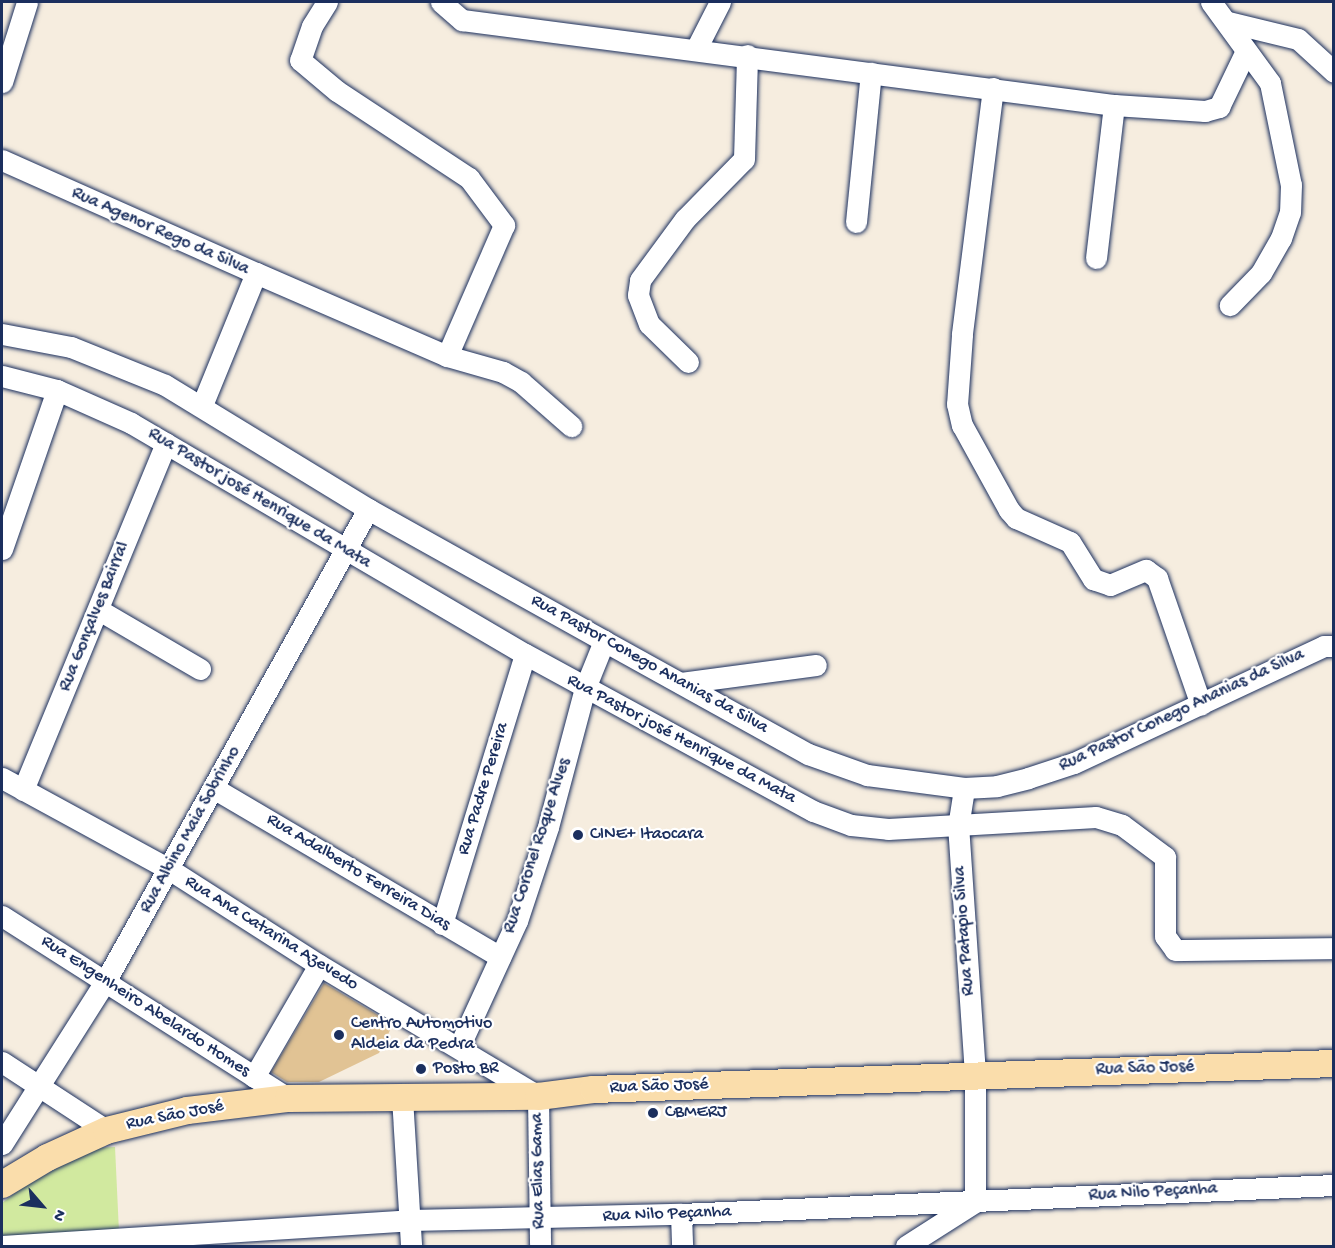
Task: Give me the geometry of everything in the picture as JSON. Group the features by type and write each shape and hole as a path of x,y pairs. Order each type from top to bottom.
{"main road":[{"name":"Rua São José","path":"2,1184 47,1157 106,1130 187,1110 288,1098 538,1096 594,1089 1334,1063"}],"street":[{"path":"2,82 6,51 27,2"},
{"path":"327,2 312,26 300,60 337,91 469,178 504,225 447,356"},
{"path":"441,2 462,20 747,55 1114,105 1212,111 1225,99 1246,51"},
{"path":"696,49 720,2"},
{"path":"1211,2 1228,22 1270,83 1291,185 1290,212 1281,238 1261,273 1230,305"},
{"path":"1228,22 1298,39 1334,72"},
{"path":"688,362 649,324 641,309 640,280 685,219 744,159 747,55"},
{"path":"856,222 871,73"},
{"path":"993,88 962,335 957,404 962,424 1009,510 1016,518 1070,542 1093,579 1110,585 1146,570 1157,578 1201,705"},
{"path":"1096,258 1114,105"},
{"name":"Rua Agenor Rego da Silva","path":"2,160 256,273 202,405"},
{"path":"256,273 447,356 503,372 521,382 571,426"},
{"name":"Rua Pastor Conego Ananias da Silva","path":"2,334 72,347 112,361 202,405 368,509 604,641 828,762 867,775 964,788 997,786 1074,763 1328,646"},
{"name":"Rua Pastor josé Henrique da Mata","path":"2,376 57,390 90,403 166,442 346,552 585,688 813,811 851,825 888,829 958,827 1070,815 1096,817 1122,825 1166,857 1165,936 1175,950 1334,948"},
{"path":"2,549 57,390"},
{"name":"Rua Gonçalves Bairral","path":"23,790 166,442"},
{"name":"Rua Albino Maia Sobrinho","path":"2,1144 37,1083 106,980 215,789 368,509"},
{"path":"99,609 200,669"},
{"name":"Rua Coronel Roque Alves","path":"459,1047 500,957 548,826 585,688 604,641"},
{"name":"Rua Padre Pereira","path":"442,924 525,654"},
{"path":"681,683 816,665"},
{"name":"Rua Ana Catarina Azevedo","path":"2,778 169,869 320,965 538,1096"},
{"name":"Rua Patapio Silva","path":"964,788 958,827 975,1074 975,1202"},
{"name":"Rua Adalberto Ferreira Dias","path":"215,789 500,957"},
{"name":"Rua Engenheiro Abelardo Homes","path":"2,916 106,980 288,1098"},
{"path":"254,1077 320,965"},
{"path":"2,1062 106,1130"},
{"name":"Rua Elias Gama","path":"538,1096 540,1246"},
{"path":"402,1097 411,1246"},
{"name":"Rua Nilo Peçanha","path":"2,1246 148,1242 410,1220 540,1219 681,1214 1334,1185"},
{"path":"906,1246 975,1202"},
{"path":"681,1214 682,1246"}],"green space":[{"path":"115,1147 119,1232 2,1240 2,1203 23,1187 93,1148"}],"building":[{"name":"Centro Automotivo Aldeia da Pedra","path":"324,983 393,1024 379,1053 319,1082 287,1082 271,1072"}],"place":[{"name":"CINE+ Itaocara","path":"578,835"},
{"name":"Centro Automotivo Aldeia da Pedra","path":"339,1035"},
{"name":"Posto BR","path":"421,1069"},
{"name":"CBMERJ","path":"653,1113"}]}
